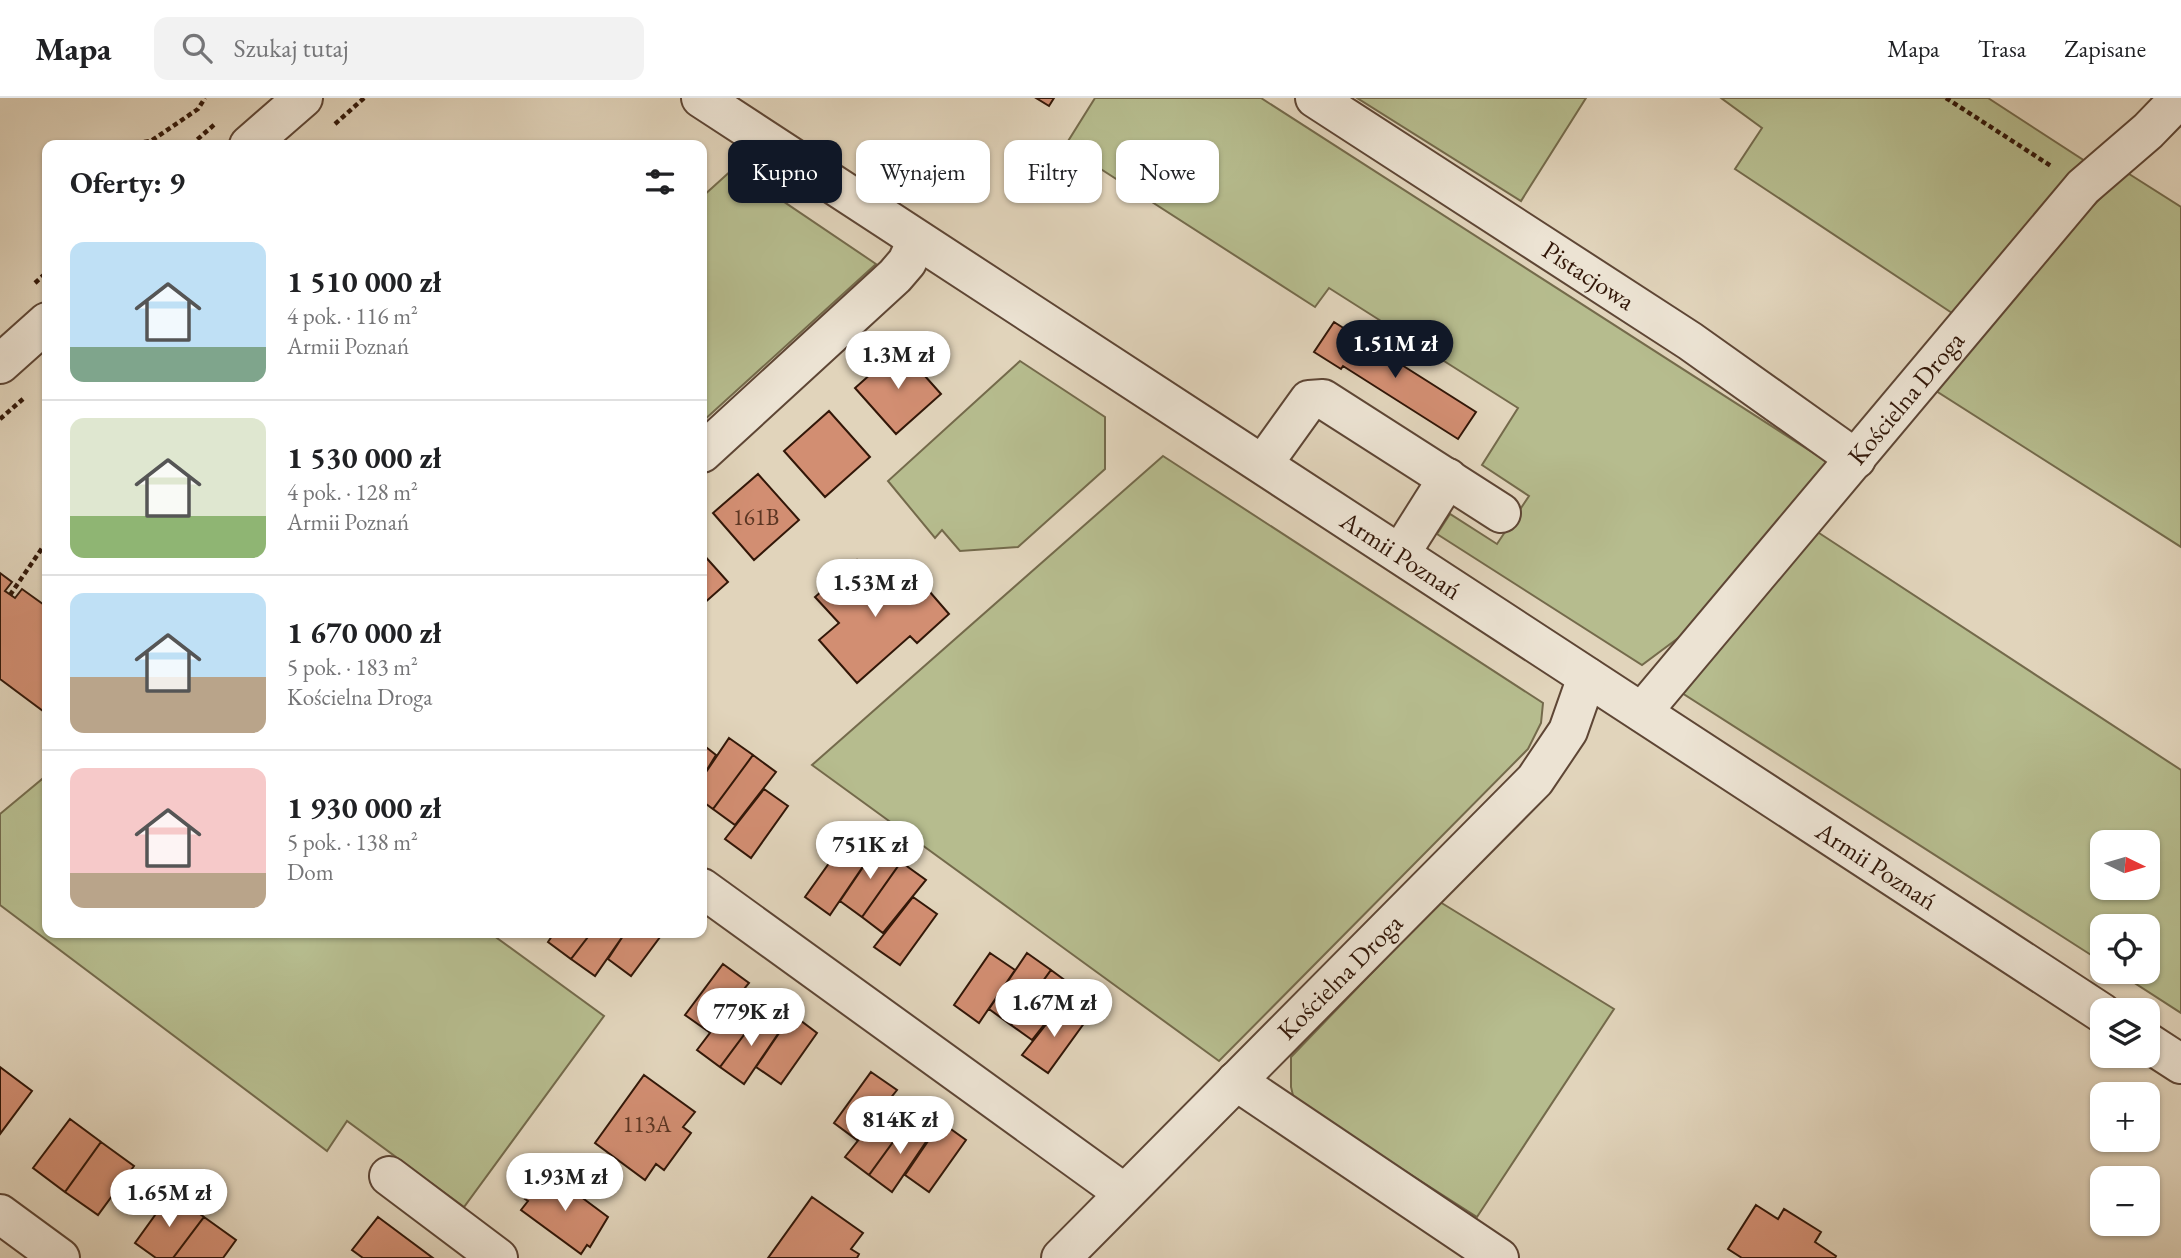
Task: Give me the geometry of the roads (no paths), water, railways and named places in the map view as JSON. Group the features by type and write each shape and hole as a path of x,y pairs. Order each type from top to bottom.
{"street":[{"path":"255,140 303,98"},
{"name":"Armii Poznań","path":"701,98 2090,1005"},
{"name":"Pistacjowa","path":"1315,98 1690,341 1856,459"},
{"name":"Kościelna Droga","path":"1642,712 2083,187 2148,131 2180,98"},
{"path":"707,448 895,276 917,240"},
{"path":"0,364 42,326"},
{"path":"1262,464 1301,408 1309,400 1323,398 1501,513"},
{"path":"1400,554 1448,478"},
{"name":"Kościelna Droga","path":"1061,1258 1535,780 1568,731 1587,677"},
{"path":"707,892 1124,1193"},
{"path":"2160,1051 2181,1065"},
{"path":"1236,1081 1499,1258"},
{"path":"389,1176 498,1258"},
{"path":"0,1214 60,1258"}]}
